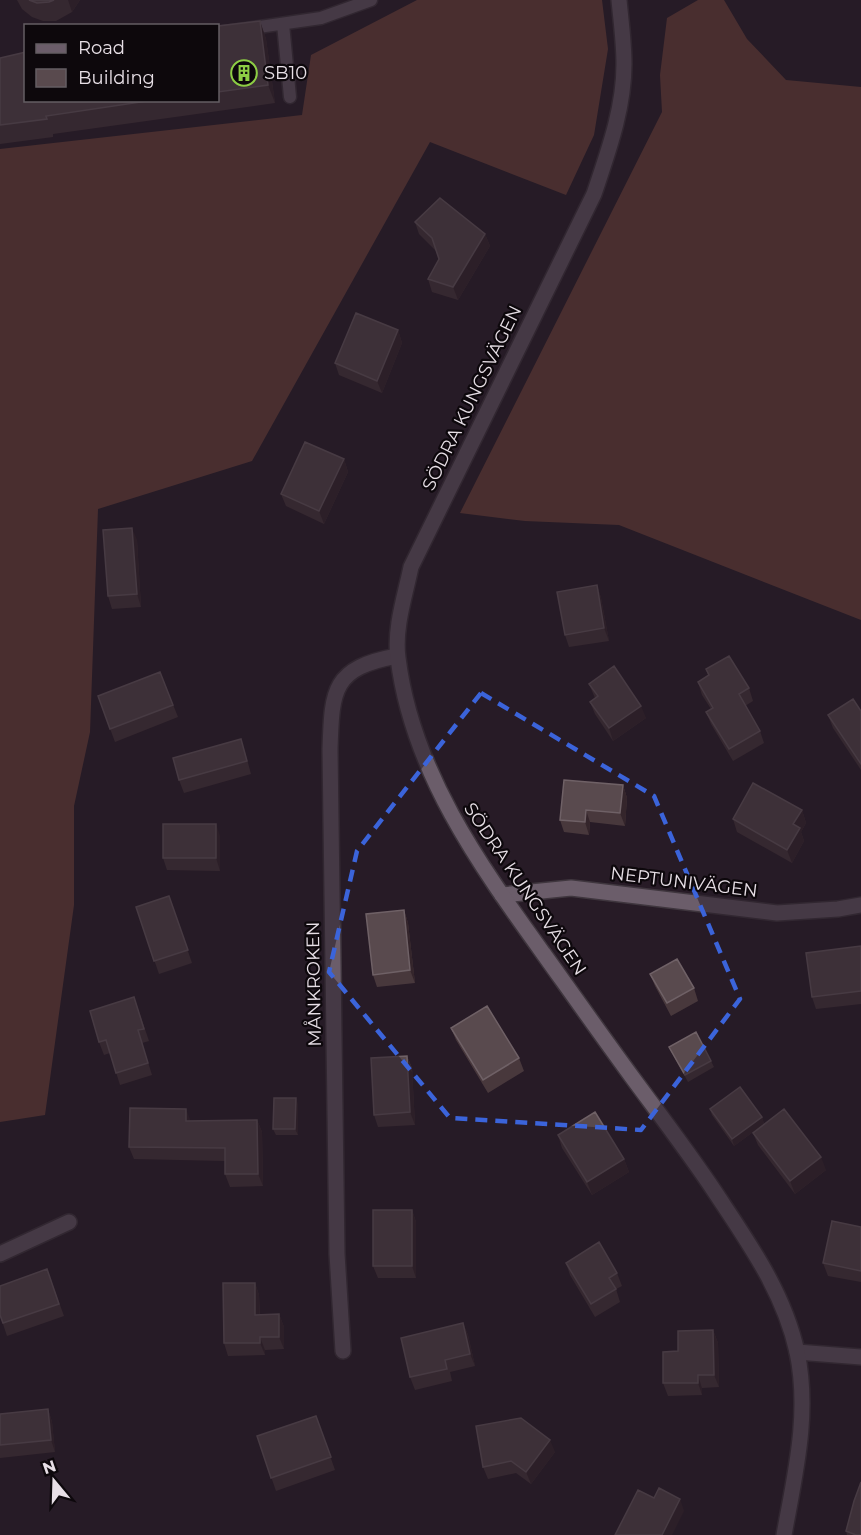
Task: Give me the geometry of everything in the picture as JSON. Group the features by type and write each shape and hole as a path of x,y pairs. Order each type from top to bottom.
{"street":[{"name":"SÖDRA KUNGSVÄGEN","path":"619,0 624,66 620,108 611,144 594,194 411,567 399,625 398,656 408,708 433,779 457,826 501,895 702,1172 754,1251 783,1307 797,1352 802,1395 802,1437 784,1535"},
{"name":"MÅNKROKEN","path":"343,1351 337,1254 330,749 332,710 335,694 342,680 353,670 382,659 398,656"},
{"name":"NEPTUNIVÄGEN","path":"501,895 571,888 777,913 838,909 861,905"},
{"path":"0,1254 69,1222"},
{"path":"797,1352 861,1357"}],"lane":[{"path":"219,33 321,18 371,0"},
{"path":"283,24 290,97"}],"highlighted area":[{"path":"481,693 654,796 740,999 641,1130 450,1118 329,972 357,851"}],"shaded area":[{"path":"417,0 602,0 608,49 594,135 566,195 430,142 252,461 98,509 90,732 74,806 74,905 45,1115 0,1122 0,149 302,115 311,55"},
{"path":"698,0 724,0 747,39 786,80 861,87 861,620 619,525 525,521 460,513 662,112 660,75 667,18"}],"building":[{"path":"29,0 54,0 37,3"},
{"path":"260,21 268,85 219,92 219,26"},
{"path":"24,52 24,102 140,102 0,125 0,58"},
{"path":"440,198 485,234 453,287 428,279 439,259 432,238 415,222"},
{"path":"356,313 398,330 377,381 335,363"},
{"path":"305,442 344,459 319,511 281,494"},
{"path":"132,528 137,594 108,596 103,530"},
{"path":"597,585 604,628 565,635 557,592"},
{"path":"729,656 749,688 739,694 760,731 729,749 706,712 713,708 698,682 709,675 706,669"},
{"path":"614,666 641,706 609,728 590,702 598,696 589,684"},
{"path":"160,672 173,705 110,729 98,696"},
{"path":"853,699 861,711 861,764 828,715"},
{"path":"241,739 247,761 179,780 173,758"},
{"path":"564,780 623,785 620,813 586,810 585,822 560,820"},
{"path":"753,783 802,810 793,824 800,828 787,850 733,819"},
{"path":"163,824 216,824 216,858 163,858"},
{"path":"169,896 188,950 154,961 136,907"},
{"path":"404,910 410,970 373,975 366,914"},
{"path":"861,946 861,991 812,997 806,953"},
{"path":"677,959 694,988 667,1003 650,974"},
{"path":"134,997 144,1029 138,1030 148,1063 116,1073 106,1040 99,1042 90,1011"},
{"path":"487,1006 519,1058 483,1080 451,1028"},
{"path":"696,1032 711,1061 685,1075 669,1047"},
{"path":"407,1056 410,1112 374,1115 371,1058"},
{"path":"740,1087 762,1117 732,1139 710,1109"},
{"path":"274,1098 296,1098 295,1129 273,1129"},
{"path":"130,1108 186,1109 186,1121 257,1120 258,1174 225,1174 225,1148 129,1147"},
{"path":"784,1109 821,1157 790,1181 753,1133"},
{"path":"595,1112 624,1159 587,1182 558,1135"},
{"path":"373,1210 412,1210 412,1266 373,1266"},
{"path":"832,1221 861,1227 861,1271 823,1263"},
{"path":"599,1242 617,1273 609,1278 616,1289 591,1304 566,1263"},
{"path":"47,1269 59,1304 3,1323 0,1315 0,1286"},
{"path":"223,1283 255,1283 255,1315 279,1314 279,1337 260,1337 260,1343 224,1343"},
{"path":"463,1323 470,1354 445,1360 447,1369 410,1377 401,1338"},
{"path":"713,1330 714,1375 698,1375 698,1383 663,1383 663,1352 678,1351 678,1331"},
{"path":"48,1409 51,1440 0,1445 0,1414"},
{"path":"316,1416 331,1457 271,1478 257,1436"},
{"path":"521,1418 550,1440 526,1472 511,1461 483,1467 476,1426"},
{"path":"861,1482 861,1535 856,1535 846,1531"},
{"path":"659,1488 680,1499 662,1535 615,1535 638,1490 654,1498"}],"place":[{"name":"SB10","path":"244,73"}]}
